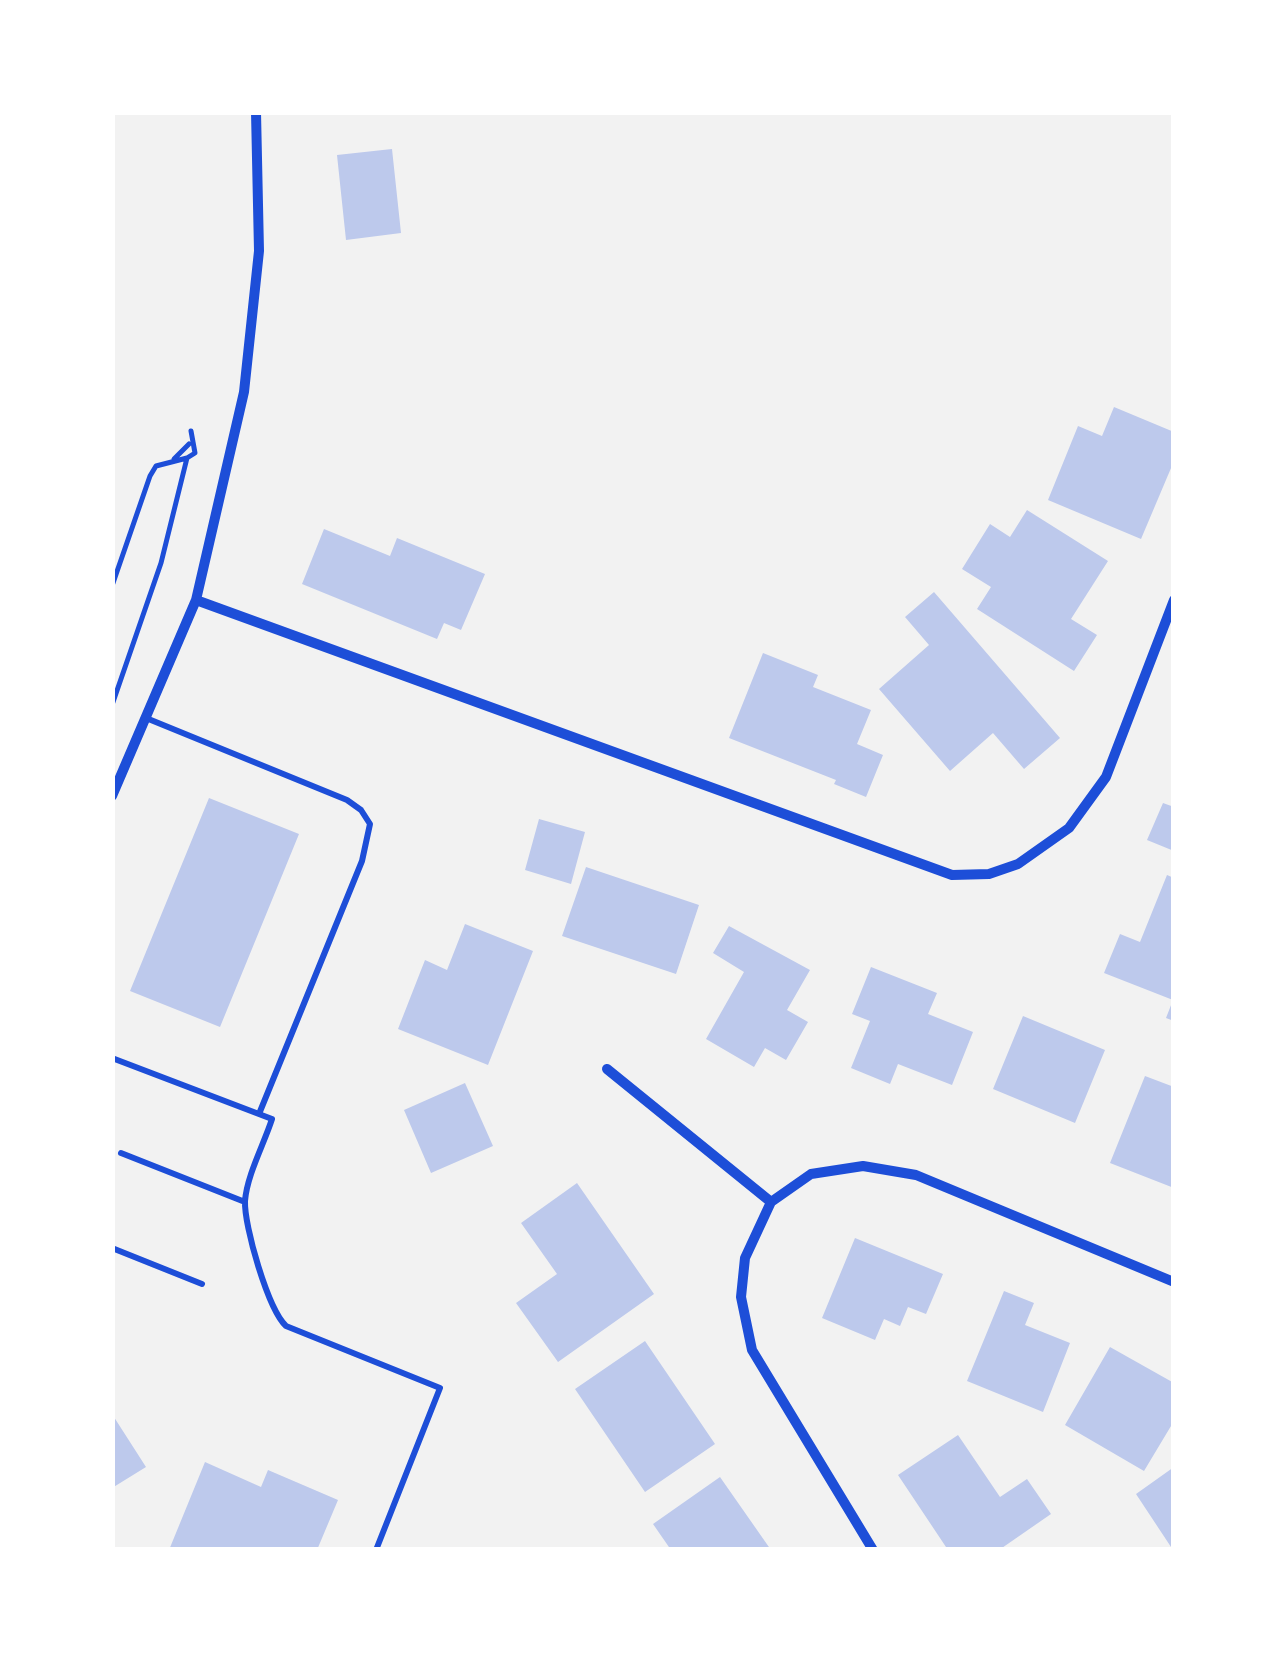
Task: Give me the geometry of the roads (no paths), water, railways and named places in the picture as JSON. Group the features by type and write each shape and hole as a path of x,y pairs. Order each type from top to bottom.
{"street":[{"path":"112,796 196,600 244,392 260,251 256,112"},
{"path":"196,600 952,875 990,874 1018,864 1069,828 1106,777 1174,600"},
{"path":"607,1070 771,1202"},
{"path":"872,1550 752,1350 741,1297 744,1258 771,1202 811,1174 863,1166 916,1175 1174,1282"}],"lane":[{"path":"146,718 347,800 361,810 370,824 362,861 259,1114"},
{"path":"112,1058 272,1119 245,1202 263,1282 281,1322 440,1388 376,1550"},
{"path":"121,1154 245,1202"},
{"path":"112,1248 202,1284"}]}
